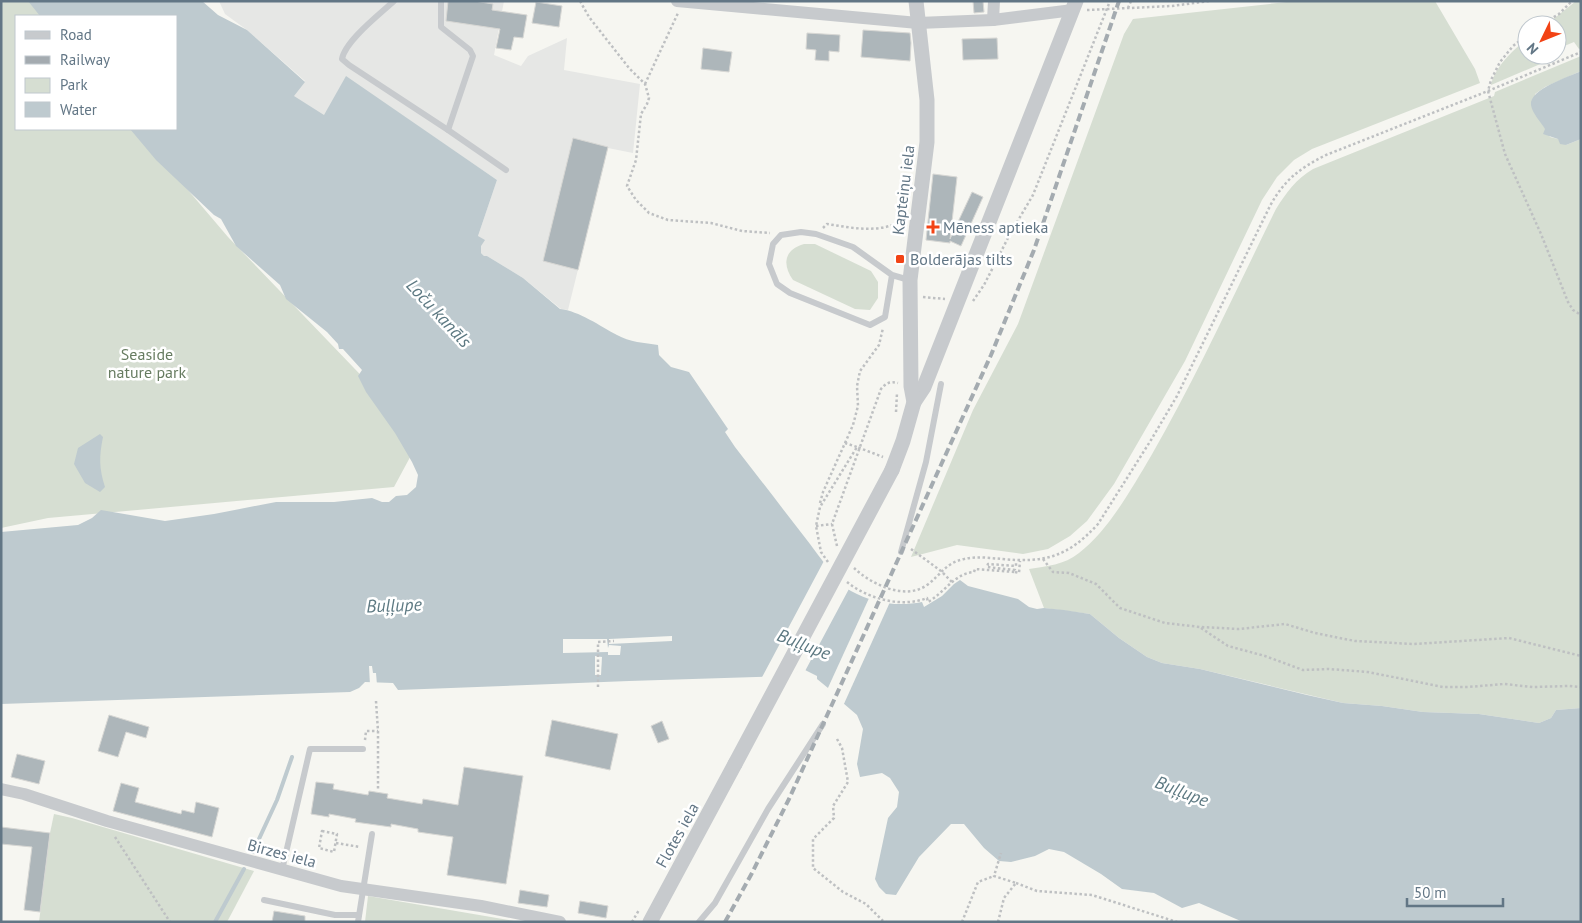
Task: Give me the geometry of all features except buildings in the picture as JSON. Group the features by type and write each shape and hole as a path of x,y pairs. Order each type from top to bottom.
{"street":[{"path":"677,1 789,6 918,23 993,20 1074,5"},
{"name":"Kapteiņu iela","path":"886,467 903,440 914,402 911,386 910,280 927,142 927,100 916,1"},
{"path":"993,20 994,1"},
{"path":"914,402 924,387 1074,5"},
{"name":"Flotes iela","path":"650,922 735,764 886,467"},
{"name":"Birzes iela","path":"1,789 24,794 107,821 341,886 481,906 560,922"}],"lane":[{"path":"394,1 363,28 343,54 342,59 506,170"},
{"path":"441,1 441,27 470,50 473,56 448,130"},
{"path":"892,275 885,317 870,325 790,293 777,284 769,264 773,244 781,234 801,232 816,234 853,247 892,275 910,280"},
{"path":"901,552 926,462 941,384"},
{"path":"699,922 715,903 768,809 823,724"},
{"path":"282,870 310,749 363,749"},
{"path":"264,900 359,919 372,834"}],"path":[{"path":"580,1 594,24 629,68 645,84 648,104 641,114 636,160 627,186 636,200 649,213 668,220 711,223 742,231 781,234"},
{"path":"972,302 984,285 1010,234 1033,195 1110,1"},
{"path":"1128,8 1131,1"},
{"path":"1074,5 1107,9 1172,6 1209,1"},
{"path":"1557,15 1572,1"},
{"path":"645,84 684,2"},
{"path":"1517,43 1500,62 1488,91 1505,154 1541,234 1568,302 1573,310 1581,315"},
{"path":"849,564 860,574 879,584 904,592 916,591 927,585 952,563 964,559 978,557 1020,561 1043,560 1074,547 1087,536 1108,510 1177,396 1273,201 1289,179 1302,168 1326,155 1581,52"},
{"path":"816,234 828,224 857,228 884,228 905,219"},
{"path":"820,507 823,492 853,425 858,406 857,386 860,371 879,345 885,317"},
{"path":"839,550 834,538 832,524 881,389 891,381 898,383 895,414"},
{"path":"845,442 883,456 886,467"},
{"path":"816,526 832,524"},
{"path":"910,548 941,571 952,582"},
{"path":"1043,560 1053,572 1069,574 1096,584 1120,608 1165,623 1239,629 1285,624 1315,633 1355,641 1414,644 1509,638 1581,656"},
{"path":"1015,572 1019,573 1020,561"},
{"path":"1200,627 1228,646 1265,656 1303,670 1368,672 1443,687 1504,684 1533,687 1581,687"},
{"path":"598,687 598,642 614,641"},
{"path":"376,702 378,789"},
{"path":"363,749 366,731 378,731"},
{"path":"837,739 842,748 848,782 833,806 834,818 813,839 813,868 843,892 866,904 886,922"},
{"path":"107,821 170,922"},
{"path":"322,831 337,834 336,843 334,852 318,848 322,831"},
{"path":"336,843 369,849"},
{"path":"994,876 1001,853"},
{"path":"962,922 978,882 994,876 1037,891 1092,895 1177,922"},
{"path":"998,922 1004,898 1016,883"}],"shaded area":[{"path":"219,1 504,1 494,55 521,66 528,56 567,38 564,70 640,84 633,153 608,148 568,310 561,309 523,278 481,253 478,236 497,180 346,77 324,116 293,96 305,81 247,30 225,14"}],"green space":[{"name":"Seaside nature park","path":"1,1 36,1 47,15 15,15 15,130 137,130 228,237 403,419 415,448 394,487 48,518 1,528"},
{"path":"1296,1 1435,1 1475,69 1480,83 1312,149 1294,160 1277,177 1262,200 1185,361 1114,484 1087,521 1070,536 1048,549 1023,554 957,545 911,557 973,410 1018,324 1124,34 1133,19"},
{"path":"1576,1 1581,1 1581,48 1579,49 1574,42 1567,45 1567,15 1558,15"},
{"path":"1517,48 1517,65 1538,65 1491,85 1500,65"},
{"path":"1581,56 1581,71 1545,87 1535,94 1541,121 1550,137 1558,139 1566,145 1581,139 1581,708 1556,710 1551,718 1539,723 1479,714 1423,712 1343,703 1200,669 1162,663 1147,657 1119,638 1090,614 1044,608 1029,569 1055,564 1079,553 1100,533 1119,508 1151,456 1184,395 1276,209 1296,182 1313,169 1494,96 1495,92 1560,65 1567,65 1567,62"},
{"path":"804,244 815,244 871,271 878,282 878,298 870,310 855,309 793,280 787,268 787,258 792,250"},
{"path":"54,814 254,871 227,922 39,922"},
{"path":"368,896 520,922 365,922"}],"water":[{"path":"28,1 202,1 218,15 247,30 305,82 294,96 324,115 346,76 497,180 478,236 485,240 481,246 481,253 523,278 560,309 582,316 627,339 658,345 659,355 671,367 689,372 728,429 725,432 735,447 829,569 846,587 859,595 894,604 922,602 924,607 942,596 960,580 968,586 1018,599 1029,607 1090,614 1119,638 1147,657 1162,663 1200,669 1343,703 1423,712 1479,714 1539,723 1551,718 1556,710 1581,708 1581,922 1243,922 1199,903 1182,908 1154,893 1122,889 1064,852 1049,849 1035,856 1011,862 999,861 984,848 964,824 951,824 919,857 896,895 886,894 879,887 875,879 888,818 897,807 899,792 890,778 882,773 860,777 857,764 863,729 857,715 817,679 817,676 801,668 792,676 398,690 393,683 365,682 359,688 350,692 1,704 1,532 78,525 92,518 101,510 165,521 276,502 334,502 372,498 382,502 389,502 396,496 407,495 416,487 418,475 395,433 366,392 358,376 362,370 343,349 339,349 338,344 327,332 286,299 280,285 236,246 221,219 214,215 156,160 131,130 178,130 178,15 39,15"},
{"path":"1581,71 1581,139 1566,145 1560,144 1558,139 1543,134 1545,129 1533,111 1532,99 1543,89"},
{"path":"100,434 103,437 100,462 105,487 100,492 85,483 74,464 78,448"}],"pier":[{"path":"825,559 850,587 804,673 797,672 792,679 761,679"},
{"path":"870,596 890,602 843,706 827,690"},
{"path":"672,636 672,641 609,644 609,639"},
{"path":"563,639 607,639 608,648 609,645 621,646 620,655 608,655 608,652 563,653"},
{"path":"595,656 602,657 601,675 595,675"},
{"path":"369,666 372,666 373,673 376,673 377,685 370,685"}],"waterway":[{"path":"253,852 277,800 292,757"},
{"path":"215,922 244,869"}],"railway":[{"path":"725,922 789,799 991,355 1034,250 1119,1"}],"place":[{"name":"Mēness aptieka","path":"933,227"},
{"name":"Bolderājas tilts","path":"900,259"}],"water label":[{"name":"Loču kanāls","path":"439,313"},
{"name":"Buļļupe","path":"394,605"},
{"name":"Buļļupe","path":"804,644"},
{"name":"Buļļupe","path":"1182,791"}]}
